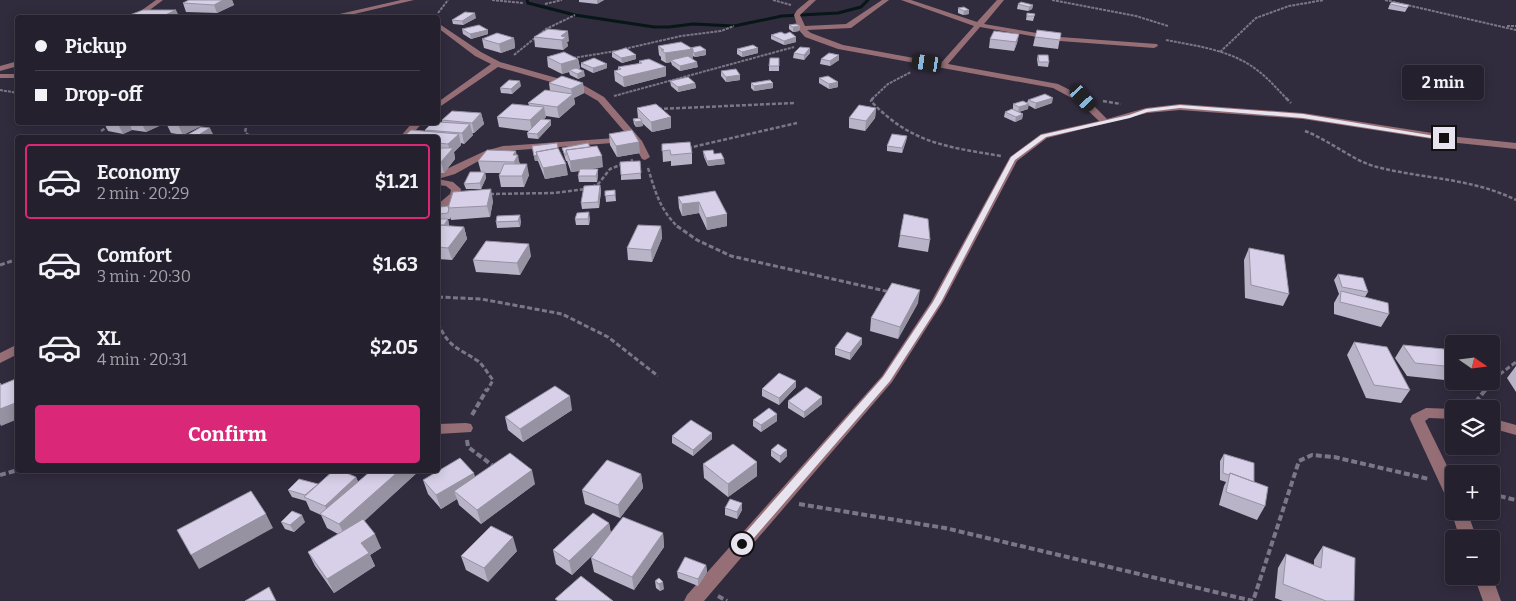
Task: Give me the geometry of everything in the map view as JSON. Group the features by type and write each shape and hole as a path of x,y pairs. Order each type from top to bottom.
{"street":[{"path":"138,15 160,0"},
{"path":"338,15 411,0"},
{"path":"813,0 799,11 797,15 802,29 814,38 841,47 1056,86 1083,98 1104,121"},
{"path":"802,29 815,26 848,26 886,0"},
{"path":"904,0 979,25 1060,39 1154,46"},
{"path":"943,65 1001,0"},
{"path":"440,26 478,54 497,64 582,88 601,99 639,143 645,157"},
{"path":"0,69 15,64"},
{"path":"440,105 497,64"},
{"path":"0,76 15,76"},
{"path":"693,601 886,379 937,302 1013,159 1044,136 1146,111 1180,106 1303,116 1458,140 1516,146"},
{"path":"406,135 416,125"},
{"path":"440,176 446,175 475,158 498,150 519,146 586,143 634,138"},
{"path":"440,182 449,184 456,189 455,195 440,207"},
{"path":"0,359 15,350"},
{"path":"1445,414 1426,413 1417,419 1445,478"},
{"path":"1500,426 1516,430"},
{"path":"440,428 466,428"},
{"path":"1486,585 1492,601"}],"path":[{"path":"436,15 448,0"},
{"path":"492,0 523,3"},
{"path":"545,4 562,0"},
{"path":"1052,0 1136,16 1168,26"},
{"path":"1219,53 1256,18 1289,6 1324,0"},
{"path":"1385,0 1516,30"},
{"path":"497,64 519,52 551,26 575,15"},
{"path":"570,59 681,36 721,31 734,26"},
{"path":"1504,26 1516,26"},
{"path":"1160,39 1219,53 1252,66 1303,116"},
{"path":"601,99 794,47"},
{"path":"943,65 915,70 894,79 876,92 871,101 880,113 909,134 939,145 1013,159"},
{"path":"0,90 15,92"},
{"path":"1083,98 1121,104 1146,111"},
{"path":"656,109 795,103"},
{"path":"682,149 797,123"},
{"path":"101,132 112,125"},
{"path":"1302,130 1324,137 1374,167 1478,186 1497,191 1516,200"},
{"path":"455,195 523,194 585,189 594,187 610,169 645,157 657,199 667,216 686,234 710,248 765,265 899,294"},
{"path":"0,265 15,260"},
{"path":"440,297 481,299 562,314 608,337 658,376"},
{"path":"440,327 445,338 464,354 479,362 493,380 478,403 466,428 468,447 492,464"},
{"path":"1477,400 1496,377 1516,362"},
{"path":"780,500 945,528 1253,601 1299,461 1312,455 1334,457 1445,489"},
{"path":"0,476 15,471"},
{"path":"1500,496 1516,500"}],"building":[{"path":"189,0 223,0 214,5 183,3"},
{"path":"1021,2 1033,5 1029,7 1018,4"},
{"path":"1392,2 1409,5 1407,8 1390,4"},
{"path":"964,7 969,10 964,11 958,8"},
{"path":"143,10 176,10 165,15 130,15"},
{"path":"465,12 475,13 462,21 452,20"},
{"path":"1027,13 1035,14 1034,16 1027,16"},
{"path":"796,24 800,26 793,27 789,25"},
{"path":"479,25 488,30 470,34 462,29"},
{"path":"548,29 568,31 561,36 566,37 562,40 534,37"},
{"path":"1037,30 1061,33 1060,40 1035,37"},
{"path":"994,31 1019,34 1016,42 990,39"},
{"path":"781,32 785,34 790,32 796,37 784,41 771,35"},
{"path":"497,33 514,38 499,44 482,39"},
{"path":"681,42 693,49 665,53 658,46"},
{"path":"753,45 758,48 742,52 737,49"},
{"path":"700,46 706,50 694,53 693,49 690,48"},
{"path":"800,47 810,48 804,55 794,53"},
{"path":"626,48 636,55 621,58 612,52"},
{"path":"564,52 578,59 561,64 547,57"},
{"path":"829,53 839,55 830,61 821,59"},
{"path":"1038,55 1048,55 1049,62 1039,62"},
{"path":"688,56 697,62 680,66 671,60"},
{"path":"594,58 607,64 593,68 581,63"},
{"path":"770,58 779,58 779,66 769,66"},
{"path":"649,59 666,67 623,77 614,71 621,69 618,67 642,63 639,61"},
{"path":"576,68 584,71 577,74 569,70"},
{"path":"736,69 740,75 726,77 721,71"},
{"path":"562,76 583,83 571,89 549,83"},
{"path":"828,76 838,82 829,84 819,78"},
{"path":"688,77 695,83 678,87 670,81"},
{"path":"509,80 520,81 511,89 500,88"},
{"path":"770,80 773,83 754,86 751,83"},
{"path":"545,90 573,94 557,107 528,103"},
{"path":"1045,94 1053,98 1036,103 1028,100"},
{"path":"1023,101 1029,104 1019,107 1013,104"},
{"path":"512,104 544,107 530,120 497,117"},
{"path":"656,104 671,117 651,122 637,108"},
{"path":"859,105 876,108 866,121 849,118"},
{"path":"1012,109 1023,114 1016,117 1005,112"},
{"path":"452,111 481,113 472,123 442,120"},
{"path":"640,118 642,121 635,122 633,119"},
{"path":"541,119 551,120 537,134 527,133"},
{"path":"440,122 470,124 462,133 425,130 430,125 440,125"},
{"path":"201,127 210,128 199,135 187,135"},
{"path":"411,130 459,134 448,144 440,143 440,135 405,135"},
{"path":"632,130 639,142 616,146 609,134"},
{"path":"892,134 907,136 902,148 887,146"},
{"path":"690,142 692,153 671,155 670,150 662,151 662,144"},
{"path":"557,143 558,148 536,152 537,155 534,156 532,146"},
{"path":"588,143 590,147 566,150 566,155 562,148"},
{"path":"597,146 602,156 570,161 566,150"},
{"path":"440,148 453,148 441,162"},
{"path":"558,148 566,164 543,168 536,152"},
{"path":"487,150 516,151 513,155 518,155 514,162 478,161"},
{"path":"713,150 714,154 721,153 724,159 707,161 703,151"},
{"path":"640,161 641,173 621,175 620,162"},
{"path":"504,164 527,164 522,176 499,176"},
{"path":"580,169 598,169 596,176 578,176"},
{"path":"470,172 485,172 480,183 464,184"},
{"path":"600,185 598,202 581,203 584,186"},
{"path":"491,189 487,206 448,208 453,192"},
{"path":"615,190 615,195 605,196 605,191"},
{"path":"715,191 727,214 706,218 699,202 682,204 678,197"},
{"path":"449,206 448,213 440,214 440,207"},
{"path":"589,212 588,219 575,219 577,213"},
{"path":"904,214 928,219 930,240 900,235"},
{"path":"520,215 518,221 496,222 497,216"},
{"path":"440,219 448,219 444,225 440,225"},
{"path":"440,225 464,227 448,248 440,247"},
{"path":"638,225 661,226 651,250 627,248"},
{"path":"486,241 529,244 517,263 473,260"},
{"path":"1249,248 1284,255 1289,294 1251,285"},
{"path":"1338,274 1363,278 1368,292 1342,287"},
{"path":"892,283 920,290 900,327 871,318"},
{"path":"1341,291 1388,303 1389,314 1340,302"},
{"path":"847,332 862,338 850,353 835,348"},
{"path":"1354,342 1387,347 1410,390 1374,385"},
{"path":"1403,345 1445,349 1445,366 1415,363"},
{"path":"779,373 796,381 779,398 762,389"},
{"path":"15,379 15,403 0,409 0,383 1,385"},
{"path":"555,386 570,396 520,429 505,417"},
{"path":"806,387 822,397 804,412 788,401"},
{"path":"769,408 777,414 761,425 753,420"},
{"path":"691,420 712,433 693,450 672,436"},
{"path":"733,444 757,462 728,484 703,464"},
{"path":"778,444 787,450 780,456 771,450"},
{"path":"510,453 532,470 477,510 454,491"},
{"path":"1224,454 1254,463 1254,482 1230,473 1229,475 1223,473"},
{"path":"460,458 474,473 436,495 423,480 435,473 440,473 440,470"},
{"path":"607,460 641,474 618,505 582,490"},
{"path":"331,473 346,473 356,477 325,506 304,497"},
{"path":"368,473 397,473 339,524 320,514"},
{"path":"1230,473 1268,487 1265,506 1226,492"},
{"path":"299,479 318,484 305,495 288,490"},
{"path":"251,491 266,514 191,555 177,530"},
{"path":"730,499 742,503 737,512 725,508"},
{"path":"292,511 302,515 290,525 281,522"},
{"path":"593,513 609,523 569,561 553,550"},
{"path":"623,517 663,533 632,577 591,558"},
{"path":"363,519 375,534 361,543 369,553 327,579 308,552"},
{"path":"491,526 513,537 484,568 461,556"},
{"path":"1323,546 1355,558 1354,601 1326,601 1283,584 1286,554 1321,568"},
{"path":"685,557 706,565 698,579 677,572"},
{"path":"581,576 613,601 558,601 555,599"},
{"path":"659,578 663,582 659,584 655,581"},
{"path":"269,587 276,601 245,601"}],"waterway":[{"path":"527,0 528,3 575,15 654,27 693,24 734,26 782,16 838,13 861,7 868,0"}],"route":[{"path":"742,544 886,379 937,302 1013,159 1032,143 1044,136 1146,111 1180,106 1303,116 1444,138"}]}
